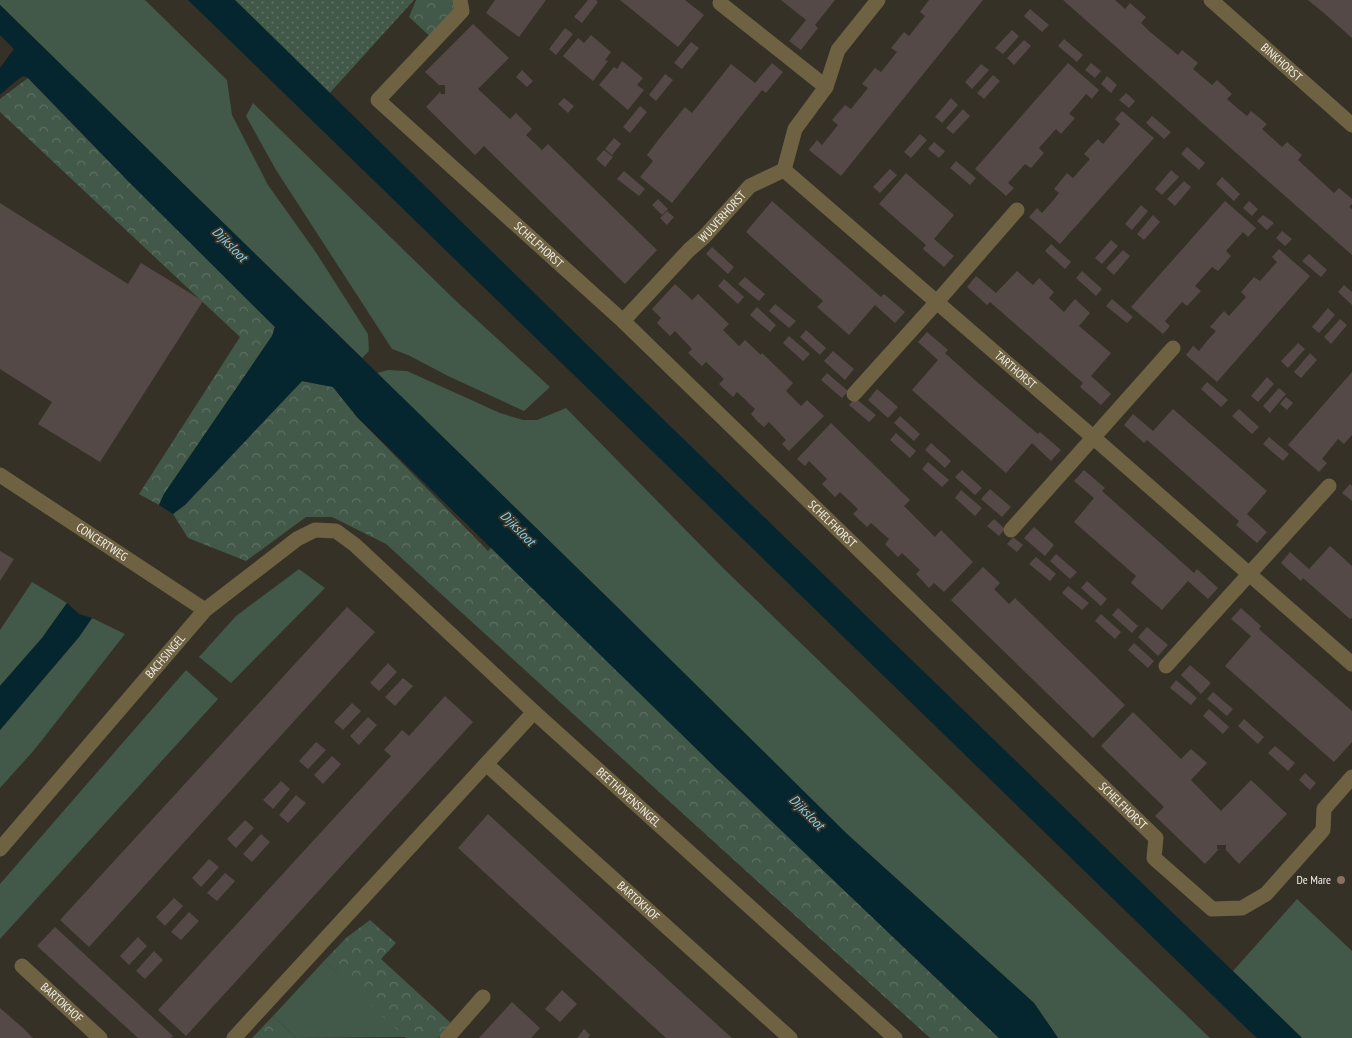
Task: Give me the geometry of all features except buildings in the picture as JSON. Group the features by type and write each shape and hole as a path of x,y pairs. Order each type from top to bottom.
{"street":[{"name":"SCHELFHORST","path":"460,0 462,11 378,100 622,321 1156,838 1154,858 1212,909 1242,908 1266,894 1323,830 1324,809 1352,776"},
{"path":"784,170 795,129 826,87 838,50 878,0"},
{"name":"BINKHORST","path":"1210,0 1352,125"},
{"path":"720,3 826,87"},
{"name":"WULVERHORST","path":"622,321 689,250 705,236 750,186 784,170"},
{"name":"TARTHORST","path":"784,170 1352,664"},
{"path":"854,394 1017,210"},
{"path":"1011,530 1173,348"},
{"name":"CONCERTWEG","path":"0,475 205,610"},
{"path":"1166,666 1329,486"},
{"name":"BACHSINGEL","path":"0,849 205,610 296,539 315,530 336,531 364,553"},
{"name":"BEETHOVENSINGEL","path":"364,553 534,712 896,1038"},
{"path":"234,1038 534,712"},
{"name":"BARTOKHOF","path":"486,764 790,1038"},
{"name":"BARTOKHOF","path":"22,966 100,1038"},
{"path":"446,1038 483,997"}],"green space":[{"path":"0,0 145,0 227,80 232,115 268,185 315,251 368,334 369,351 362,358 0,5"},
{"path":"200,0 414,0 318,106"},
{"path":"416,0 460,0 434,40 409,17"},
{"path":"28,78 127,180 275,327 272,336 164,494 159,505 139,494 240,337 0,112 0,99"},
{"path":"253,103 455,300 550,387 524,411 392,349 276,170 246,116"},
{"path":"388,370 407,371 500,413 523,420 537,420 566,408 723,568 1210,1038 1058,1038 1034,1003 847,834 377,373"},
{"path":"302,381 333,387 357,417 488,551 492,547 718,770 999,1038 930,1038 386,544 332,517 306,517 246,561 188,538 173,514"},
{"path":"299,569 325,588 231,683 199,657 236,616"},
{"path":"32,582 67,603 42,638 0,686 0,630"},
{"path":"92,618 125,634 35,749 0,788 0,730 79,637"},
{"path":"186,670 218,699 0,939 0,884"},
{"path":"1297,899 1352,951 1352,1038 1302,1038 1233,971"},
{"path":"370,920 396,943 381,959 452,1024 438,1038 406,1038 324,961 346,938"},
{"path":"324,961 407,1037 296,1038 273,1016"},
{"path":"273,1016 296,1038 252,1038"}],"water":[{"path":"188,0 235,0 670,426 1302,1038 1257,1038"},
{"name":"Dijksloot","path":"0,5 847,834 1034,1003 1058,1038 999,1038 718,770 357,417 333,387 302,381 185,505 173,514 159,505 164,494 272,336 275,327 127,180 28,78 22,77 0,95 0,68 14,49 0,35"},
{"path":"67,603 79,614 92,618 79,637 0,730 0,686 42,638"}],"place":[{"name":"De Mare","path":"1341,880"}]}
